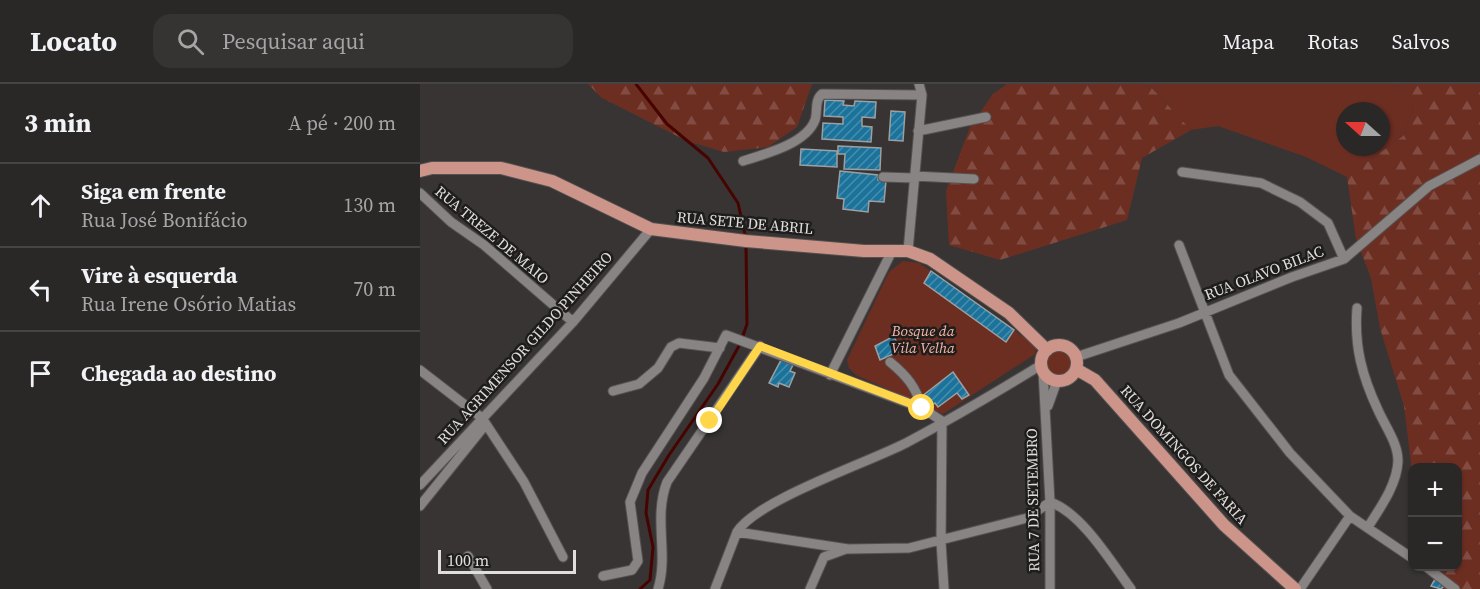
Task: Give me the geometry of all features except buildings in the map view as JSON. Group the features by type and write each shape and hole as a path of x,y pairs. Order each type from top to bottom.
{"main road":[{"name":"RUA SETE DE ABRIL","path":"420,171 432,168 501,168 552,181 651,229 746,241 908,251 930,259 1009,313 1047,350"},
{"path":"1063,345 1076,363 1069,378 1057,381 1042,368 1047,350 1063,345"},
{"name":"RUA DOMINGOS DE FARIA","path":"1076,363 1095,380 1224,525 1295,589"}],"street":[{"path":"908,251 922,95 919,84"},
{"path":"743,161 783,148 810,128 816,119 817,100 822,94 922,95"},
{"path":"918,132 986,117"},
{"path":"1344,259 1429,186 1480,159"},
{"name":"RUA OLAVO BILAC","path":"1076,363 1292,277 1344,259 1328,223 1300,202 1261,183 1182,172"},
{"path":"883,177 974,179"},
{"name":"RUA TREZE DE MAIO","path":"420,193 451,222 484,246 573,322"},
{"name":"RUA AGRIMENSOR GILDO PINHEIRO","path":"420,485 484,421 573,322 651,229"},
{"path":"1179,245 1229,375 1290,453 1350,516 1408,555"},
{"path":"831,375 892,251"},
{"path":"1357,308 1355,337 1362,373 1392,439 1398,459 1395,477 1368,527"},
{"path":"603,576 632,570 638,561 637,540 630,502 642,473 704,378 726,335 749,341 831,375 922,408 942,421"},
{"path":"613,391 639,384 658,368 671,347 679,343 720,348"},
{"path":"658,589 662,562 659,501 667,482 760,346"},
{"path":"890,362 907,376 918,394 922,408"},
{"path":"715,589 737,532 742,525 766,506 906,442 1042,368"},
{"name":"RUA 7 DE SETEMBRO","path":"1042,368 1050,502 1050,589"},
{"path":"420,369 484,421 524,482 563,557"},
{"name":"RUA 7 DE SETEMBRO","path":"1046,411 1057,381"},
{"path":"420,506 484,421"},
{"path":"942,421 941,542 944,589"},
{"path":"737,532 848,549 909,548 941,542 1028,518 1050,502 1064,507 1078,520 1131,589"},
{"path":"1300,589 1350,516"},
{"path":"810,589 824,557 848,549"},
{"path":"468,556 488,589"},
{"path":"1430,571 1455,589"}],"green space":[{"path":"588,84 812,84 797,127 768,147 724,152 687,141 602,98"},
{"path":"1007,84 1148,84 1191,130 1142,158 1127,220 1000,260 949,245 946,191 970,127 993,94"},
{"path":"1148,84 1392,84 1414,106 1403,136 1390,146 1390,102 1336,102 1336,156 1376,156 1347,177 1306,157 1218,126 1191,130"},
{"path":"1392,84 1480,84 1480,589 1439,589 1439,571 1462,571 1462,463 1411,463 1404,406 1380,328 1371,278 1356,239 1347,177 1376,156 1390,156 1390,146 1403,136 1414,106"},
{"name":"Bosque da Vila Velha","path":"903,261 919,263 1032,343 1036,348 1035,354 943,414 856,375 849,368 847,360 889,272"},
{"path":"1059,351 1064,352 1070,358 1070,368 1064,374 1059,375 1054,374 1048,368 1047,363 1048,358 1054,352"}],"waterway":[{"path":"636,84 667,124 708,158 738,203 746,239"},
{"path":"640,589 650,580 653,547 646,513 648,490 718,384 740,344 747,324 746,245"}],"route":[{"path":"710,421 760,346 922,408"}]}
